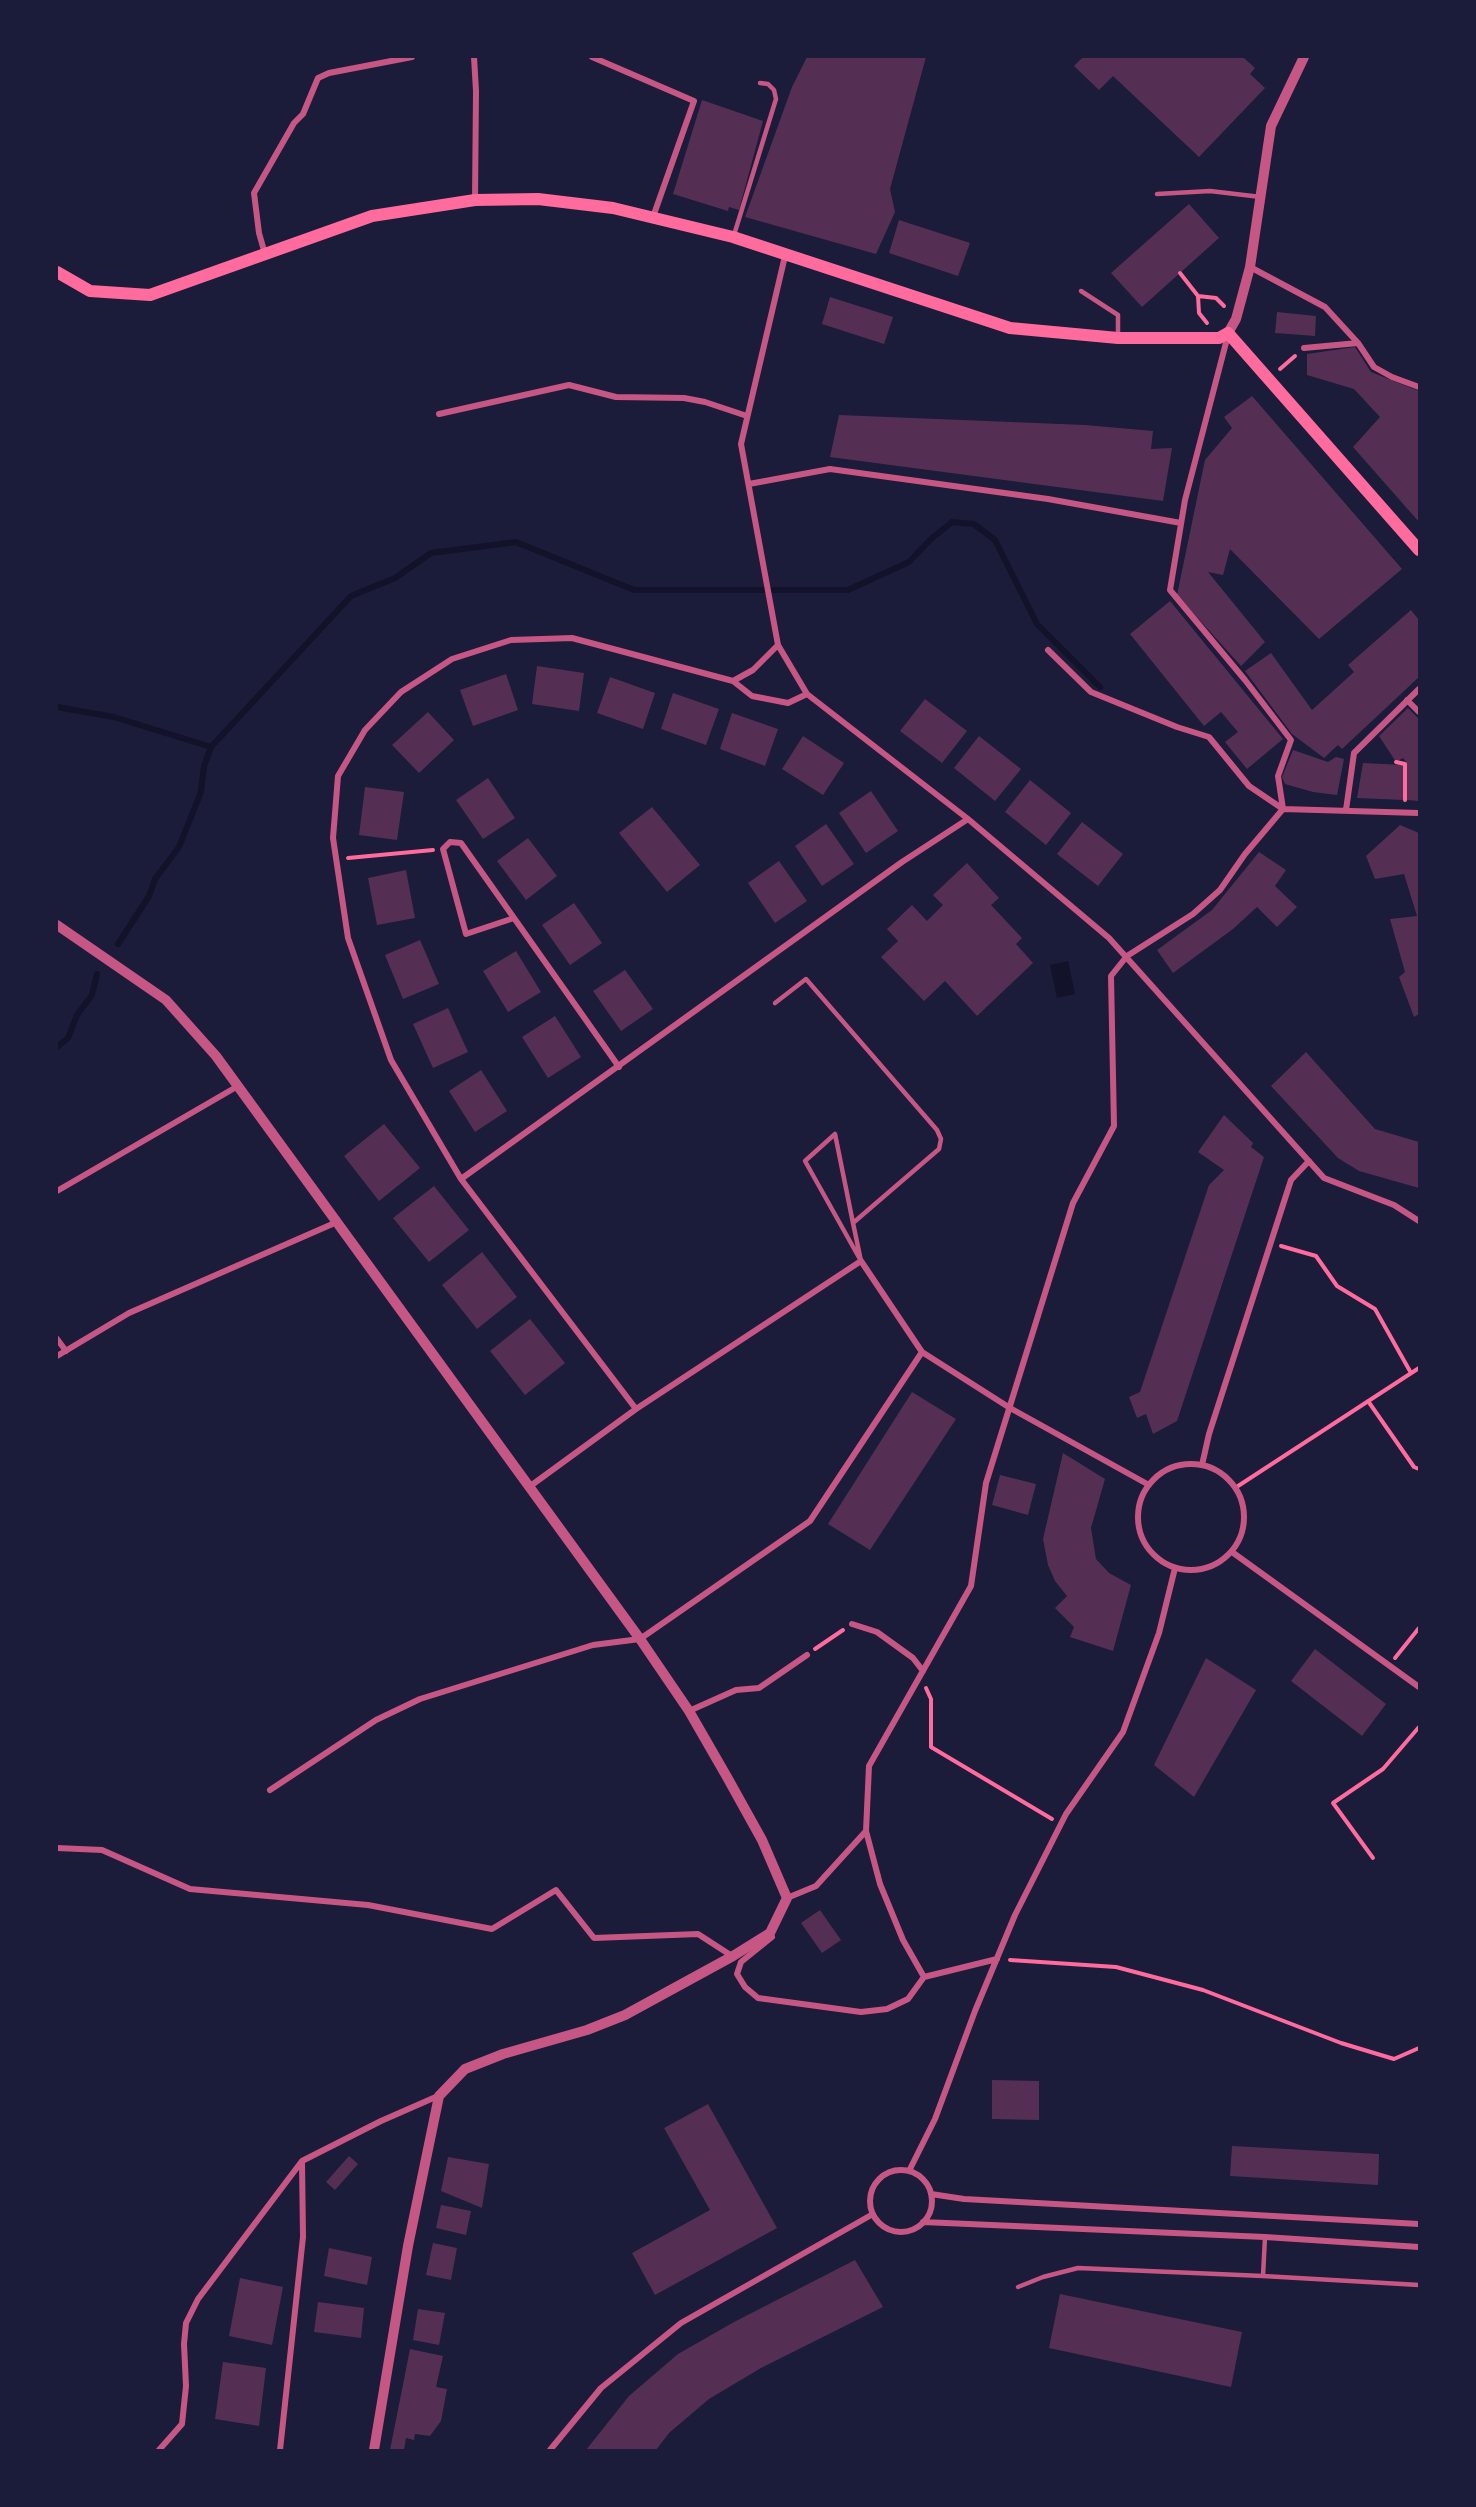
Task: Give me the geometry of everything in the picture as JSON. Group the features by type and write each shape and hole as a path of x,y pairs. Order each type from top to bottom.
{"main road":[{"path":"57,272 90,291 150,295 372,216 476,200 538,199 613,208 733,237 785,256 1010,328 1118,338 1220,338 1228,333 1419,550"}],"street":[{"path":"264,254 254,193 294,123 303,114 318,78 329,73 412,57"},
{"path":"474,57 476,200"},
{"path":"592,57 694,102 653,218"},
{"path":"924,1977 903,1941 880,1884 866,1831 869,1766 971,1586 986,1483 1073,1203 1114,1126 1111,976 1127,956 1193,915 1220,890 1245,854 1283,809 1278,777 1292,740 1170,590 1185,500 1228,333 1236,319 1250,267 1271,126 1304,57"},
{"path":"785,256 741,444 778,645 807,694 968,819 1109,938 1324,1178 1394,1206 1419,1221"},
{"path":"1250,267 1325,307 1358,342 1374,367 1392,377 1419,387"},
{"path":"1304,348 1358,342"},
{"path":"440,414 569,385 616,397 694,400 747,416"},
{"path":"748,484 830,469 1048,499 1181,523"},
{"path":"636,1408 461,1179 391,1060 348,938 335,860 333,823 338,776 365,730 401,692 452,659 511,640 572,638 733,681 752,696 788,703 807,694"},
{"path":"733,681 753,670 778,645"},
{"path":"1048,650 1091,692 1209,737 1249,786 1283,809 1419,813"},
{"path":"1346,810 1354,753 1419,689"},
{"path":"1407,700 1419,712"},
{"path":"461,1179 902,862 968,819"},
{"path":"514,918 466,934 442,849 450,842 461,843 514,918 619,1067"},
{"path":"57,925 166,1000 216,1056 640,1639 688,1712 762,1840 788,1898"},
{"path":"57,1191 238,1086"},
{"path":"1202,1465 1209,1434 1292,1180 1309,1161"},
{"path":"57,1356 129,1313 337,1222"},
{"path":"529,1487 636,1408 861,1262 922,1352 1010,1408 1149,1485"},
{"path":"57,1339 66,1351"},
{"path":"270,1790 376,1720 420,1699 593,1645 640,1639 810,1521 922,1352"},
{"path":"1187,1464 1202,1465 1215,1470 1235,1488 1242,1503 1244,1520 1241,1537 1232,1552 1220,1562 1206,1568 1190,1570 1175,1568 1160,1560 1148,1548 1141,1533 1138,1516 1141,1500 1149,1485 1172,1467 1187,1464"},
{"path":"1232,1552 1419,1687"},
{"path":"909,2171 935,2119 1015,1916 1061,1824 1123,1732 1159,1633 1175,1568"},
{"path":"852,1624 877,1632 913,1658 923,1671"},
{"path":"688,1712 736,1690 759,1688 807,1655"},
{"path":"159,2450 182,2424 186,2386 184,2344 186,2323 198,2299 302,2161 381,2121 439,2096 465,2069 503,2054 587,2030 625,2015 733,1956 770,1933 788,1898 816,1886 866,1831"},
{"path":"57,1848 102,1850 190,1889 368,1905 492,1929 556,1890 594,1938 698,1935 733,1956"},
{"path":"773,1927 776,1933 741,1962 738,1974 745,1987 758,1998 861,2012 886,2009 908,1999 924,1977 997,1959"},
{"path":"374,2450 408,2246 439,2096"},
{"path":"280,2450 303,2237 302,2161"},
{"path":"898,2170 909,2171 923,2179 931,2194 930,2211 923,2222 912,2230 896,2231 883,2226 873,2214 870,2196 878,2180 887,2173 898,2170"},
{"path":"931,2194 964,2199 1419,2224"},
{"path":"550,2450 601,2388 681,2323 873,2214"},
{"path":"923,2222 1265,2237 1419,2247"}],"lane":[{"path":"733,237 776,99 774,90 768,84 760,83"},
{"path":"1157,194 1210,191 1261,197"},
{"path":"1081,291 1118,315 1118,338"},
{"path":"774,1003 806,979 937,1130 941,1139 939,1149 853,1223"},
{"path":"835,1134 853,1223 861,1262 806,1161 835,1134"},
{"path":"1263,2276 1265,2237"},
{"path":"1018,2287 1043,2277 1078,2268 1419,2285"}],"path":[{"path":"1180,273 1198,296 1199,313"},
{"path":"1198,296 1216,298"},
{"path":"1269,378 1304,348"},
{"path":"1396,762 1405,764 1405,813"},
{"path":"335,860 442,849"},
{"path":"1271,1243 1316,1256 1337,1286 1376,1309 1411,1373"},
{"path":"1235,1488 1419,1368"},
{"path":"1368,1401 1414,1467 1419,1469"},
{"path":"807,1655 852,1624"},
{"path":"1389,1665 1419,1628"},
{"path":"917,1680 928,1690 931,1699 931,1747 1061,1824"},
{"path":"1372,1858 1333,1803 1383,1770 1419,1727"},
{"path":"997,1959 1116,1967 1203,1990 1341,2043 1394,2059 1419,2048"}],"shaded area":[{"path":"1068,961 1075,994 1057,998 1050,965"}],"building":[{"path":"807,57 926,57 890,189 895,212 876,254 745,217 792,87"},
{"path":"1083,57 1243,57 1255,68 1250,74 1265,88 1199,157 1113,76 1099,90 1074,66"},
{"path":"702,100 763,121 739,210 729,207 728,211 673,194"},
{"path":"1189,204 1219,238 1142,307 1111,273"},
{"path":"899,220 970,243 958,276 889,253"},
{"path":"830,297 893,317 884,344 822,324"},
{"path":"1277,312 1316,316 1315,336 1275,333"},
{"path":"1355,347 1371,372 1419,391 1419,522 1353,447 1380,417 1354,389 1307,375 1307,354"},
{"path":"1252,396 1402,569 1319,639 1230,549 1223,575 1208,572 1265,642 1241,666 1177,595 1205,460 1232,428 1224,417"},
{"path":"839,415 1085,425 1153,431 1151,449 1172,448 1163,501 830,457"},
{"path":"1170,601 1283,739 1247,769 1225,742 1238,732 1221,712 1204,726 1130,634"},
{"path":"1411,610 1419,620 1419,677 1342,749 1338,745 1324,758 1292,734 1245,671 1271,653 1312,710 1354,672 1348,665"},
{"path":"537,666 584,673 579,711 532,704"},
{"path":"506,674 518,710 473,726 460,690"},
{"path":"610,677 655,693 643,729 597,713"},
{"path":"673,693 719,709 706,745 661,729"},
{"path":"925,699 967,731 942,763 900,731"},
{"path":"1408,708 1419,719 1419,801 1407,800 1406,762 1403,758 1396,762 1379,736"},
{"path":"428,712 454,740 419,773 392,745"},
{"path":"732,713 778,729 765,766 720,749"},
{"path":"803,736 844,763 823,795 782,769"},
{"path":"979,736 1021,769 995,801 954,768"},
{"path":"1293,750 1328,762 1336,757 1344,759 1337,795 1313,792 1285,784 1282,777"},
{"path":"1363,763 1404,765 1404,800 1357,798"},
{"path":"488,778 515,818 483,839 456,800"},
{"path":"1030,780 1071,813 1046,845 1005,812"},
{"path":"365,787 404,792 397,840 359,835"},
{"path":"871,791 898,831 866,853 839,813"},
{"path":"652,807 700,865 667,892 619,833"},
{"path":"1082,822 1123,854 1098,886 1057,854"},
{"path":"826,824 854,864 822,886 795,846"},
{"path":"1400,825 1419,833 1419,1014 1414,1017 1399,977 1405,972 1390,919 1417,916 1404,874 1375,879 1366,856"},
{"path":"528,838 557,876 526,900 497,861"},
{"path":"1259,852 1286,870 1275,886 1297,907 1277,927 1257,907 1233,929 1173,973 1157,950 1212,910"},
{"path":"779,861 807,901 775,923 748,883"},
{"path":"967,863 999,898 991,905 1022,938 1016,944 1033,963 977,1016 945,981 924,1001 881,957 898,941 887,929 912,905 927,921 943,905 933,895"},
{"path":"406,870 415,918 377,925 368,878"},
{"path":"574,903 602,943 570,965 542,925"},
{"path":"420,940 439,984 403,999 385,955"},
{"path":"516,951 541,992 508,1012 483,971"},
{"path":"625,970 653,1009 621,1031 593,991"},
{"path":"448,1008 468,1052 433,1068 413,1024"},
{"path":"555,1016 581,1057 548,1078 522,1037"},
{"path":"1306,1052 1375,1129 1419,1142 1419,1188 1359,1171 1338,1158 1271,1086"},
{"path":"481,1070 507,1111 475,1132 449,1091"},
{"path":"1224,1115 1253,1143 1251,1147 1264,1157 1177,1421 1153,1434 1146,1414 1137,1418 1129,1397 1140,1392 1209,1185 1224,1170 1198,1152"},
{"path":"384,1124 420,1168 379,1201 344,1156"},
{"path":"434,1186 469,1230 429,1262 393,1218"},
{"path":"482,1252 517,1297 477,1329 442,1285"},
{"path":"530,1319 565,1363 525,1395 490,1351"},
{"path":"912,1392 956,1419 870,1550 828,1524"},
{"path":"1063,1453 1105,1479 1091,1528 1096,1559 1109,1573 1131,1585 1113,1651 1070,1637 1074,1627 1055,1608 1067,1596 1055,1581 1048,1565 1043,1539"},
{"path":"1000,1475 1036,1484 1028,1515 992,1505"},
{"path":"1315,1649 1386,1704 1362,1736 1291,1681"},
{"path":"1206,1658 1256,1690 1194,1797 1154,1765"},
{"path":"820,1910 841,1940 822,1953 801,1923"},
{"path":"992,2080 1039,2081 1039,2120 992,2119"},
{"path":"708,2104 777,2228 655,2295 632,2253 710,2210 664,2128"},
{"path":"1232,2146 1379,2154 1378,2185 1230,2176"},
{"path":"349,2156 358,2164 335,2190 326,2182"},
{"path":"448,2157 489,2164 482,2208 441,2191"},
{"path":"441,2205 471,2211 466,2235 436,2228"},
{"path":"433,2243 457,2248 451,2280 426,2275"},
{"path":"329,2248 372,2257 367,2285 324,2276"},
{"path":"855,2260 883,2307 761,2368 709,2399 669,2433 656,2450 586,2450 629,2396 678,2354 734,2322"},
{"path":"240,2278 283,2287 272,2345 229,2336"},
{"path":"1060,2294 1242,2332 1231,2387 1049,2348"},
{"path":"318,2302 364,2308 361,2338 314,2332"},
{"path":"418,2309 445,2313 439,2345 413,2340"},
{"path":"410,2349 443,2356 436,2387 447,2389 441,2421 430,2436 415,2434 414,2440 406,2438 404,2450 390,2450"},
{"path":"223,2362 266,2368 259,2426 215,2419"}],"waterway":[{"path":"57,707 114,717 211,747 351,596 395,578 431,553 516,542 634,590 848,590 909,562 931,539 952,522 974,524 995,540 1037,624 1100,687"},
{"path":"118,944 149,896 155,879 179,847 201,792 204,766 211,747"},
{"path":"57,1047 68,1038 77,1015 92,995 97,974"}]}
